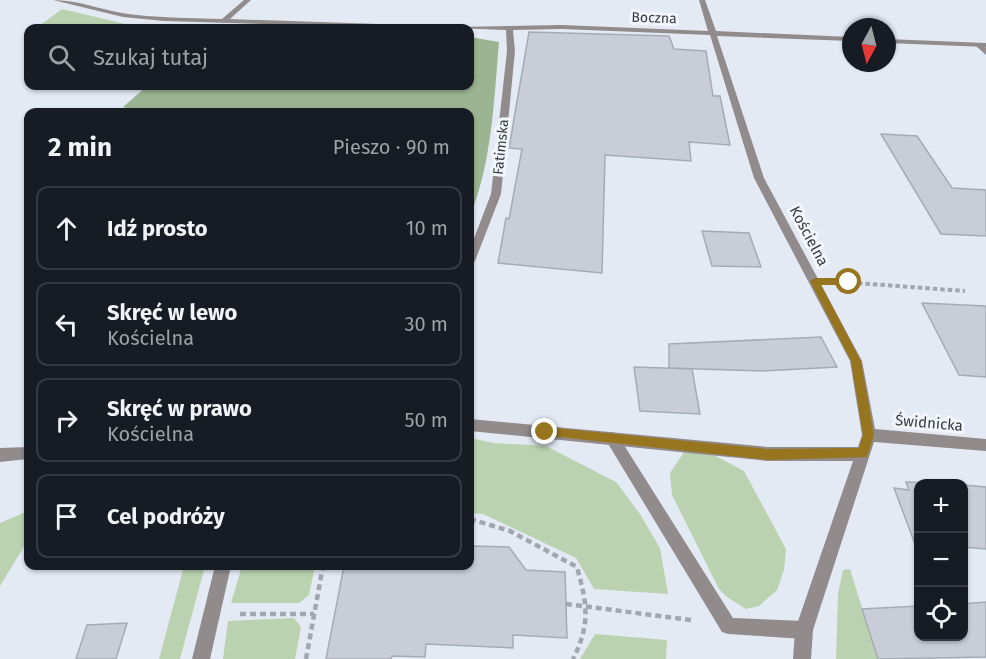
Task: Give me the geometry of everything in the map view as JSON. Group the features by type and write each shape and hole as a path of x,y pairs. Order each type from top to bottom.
{"street":[{"path":"56,0 123,15 294,24"},
{"path":"222,22 249,0"},
{"name":"Kościelna","path":"702,0 759,178 856,361 869,435 804,630 802,659"},
{"name":"Boczna","path":"474,28 562,27 842,39"},
{"name":"Fatimska","path":"474,251 496,194 511,51 509,28"},
{"path":"896,40 983,45 986,52"},
{"path":"474,425 768,454 863,454"},
{"name":"Świdnicka","path":"869,435 986,445"},
{"path":"612,438 728,626 804,630"},
{"path":"0,455 24,453"},
{"path":"201,659 223,570"}],"path":[{"path":"815,281 964,291"},
{"path":"474,519 530,540 577,567 588,606 585,636 573,659"},
{"path":"306,659 322,570"},
{"path":"566,604 728,626"},
{"path":"211,613 314,614"}],"green space":[{"path":"62,9 126,24 41,24"},
{"path":"474,38 499,42 488,153 474,204 474,108 123,107 142,90 474,90"},
{"path":"474,439 494,443 546,446 616,482 640,514 660,548 668,594 594,589 576,558 483,514 474,513"},
{"path":"684,452 710,453 744,471 786,549 784,570 777,590 759,606 746,609 719,589 672,495 670,473"},
{"path":"24,513 24,547 0,586 0,523"},
{"path":"850,569 878,659 836,659 838,594 843,570"},
{"path":"183,570 204,570 180,659 159,659"},
{"path":"241,570 314,570 309,595 299,603 231,603"},
{"path":"294,618 301,627 295,659 223,659 228,621"},
{"path":"595,634 667,640 666,659 580,659"}],"building":[{"path":"529,32 669,36 674,49 706,51 713,96 720,96 730,145 689,142 691,161 605,155 602,273 498,263 522,149 509,148"},
{"path":"881,134 917,136 952,188 986,190 986,236 941,234"},
{"path":"702,231 749,233 761,267 712,266"},
{"path":"922,303 986,306 986,377 959,375"},
{"path":"821,337 837,367 762,371 669,368 669,344"},
{"path":"634,367 692,369 700,414 640,411"},
{"path":"906,482 914,482 914,541 894,488 909,490"},
{"path":"968,485 986,487 986,549 968,547"},
{"path":"474,546 509,547 526,570 565,572 567,638 513,635 513,648 426,644 425,657 326,659 343,570 474,570"},
{"path":"986,602 986,657 878,659 862,609 914,606 914,641 968,641 968,604"},
{"path":"127,623 116,659 76,659 87,625"}],"route":[{"path":"545,432 768,454 863,454 869,435 856,361 815,281 849,282"}]}
